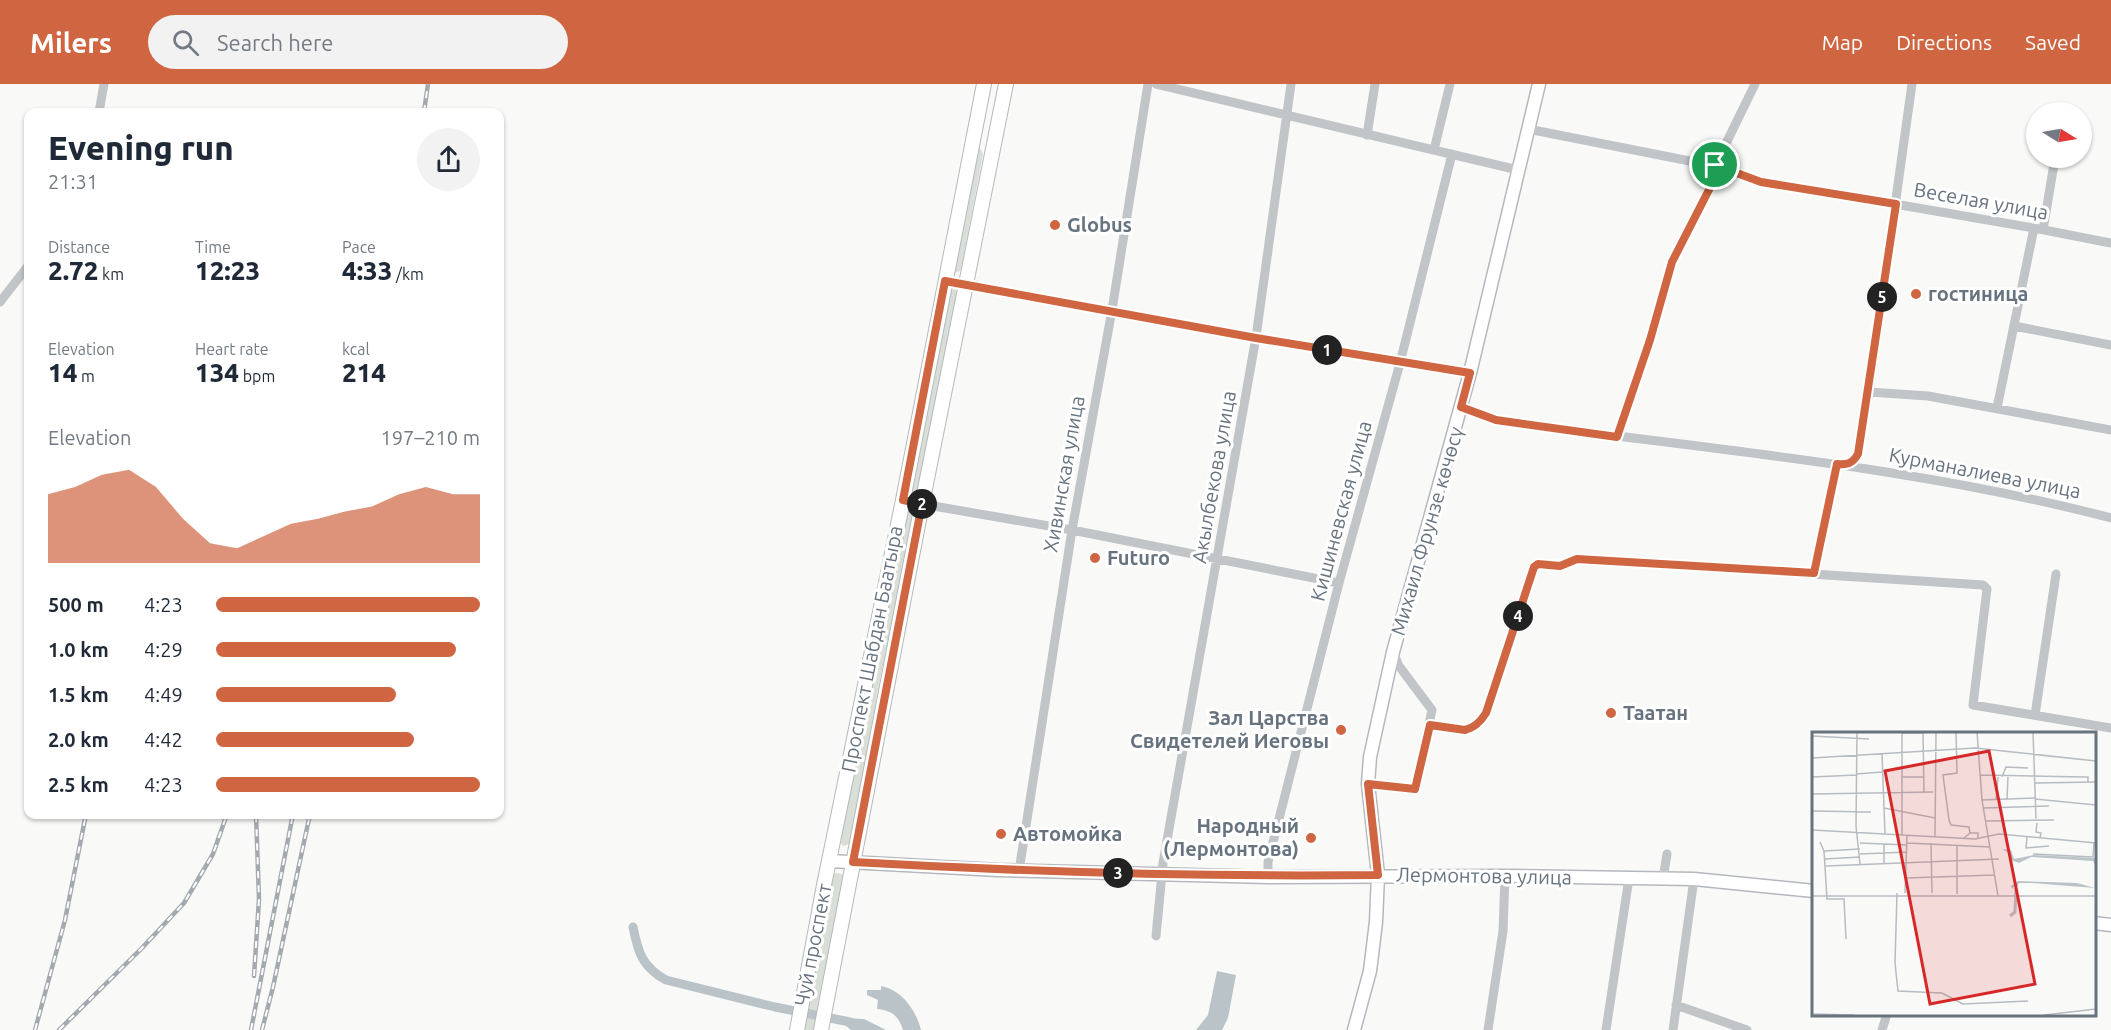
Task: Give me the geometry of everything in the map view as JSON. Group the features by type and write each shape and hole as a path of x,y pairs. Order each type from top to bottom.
{"main road":[{"name":"Проспект Шабдан Баатыра","path":"830,861 984,84"},
{"name":"Проспект Шабдан Баатыра","path":"853,862 1006,84"},
{"name":"Михаил Фрунзе көчөсү","path":"1354,1030 1370,971 1376,922 1378,875 1368,784 1370,757 1393,652 1470,373 1539,84"},
{"path":"980,107 1001,112"},
{"path":"973,143 994,146"},
{"path":"945,281 966,284"},
{"path":"903,500 922,504"},
{"name":"Лермонтова улица","path":"830,861 1019,871 1268,877 1378,875 1694,879 1812,891"},
{"name":"Чуй проспект","path":"797,1030 830,861"},
{"name":"Чуй проспект","path":"821,1030 853,862"},
{"path":"2096,923 2111,925"}],"street":[{"path":"100,108 104,84"},
{"name":"Хивинская улица","path":"1019,871 1072,530 1112,310 1148,84"},
{"path":"1156,84 1518,170"},
{"name":"Акылбекова улица","path":"1156,936 1162,874 1256,338 1291,84"},
{"path":"1367,135 1375,84"},
{"path":"1434,150 1450,84"},
{"path":"1617,437 1650,340 1672,262 1716,176 1715,165 1755,84"},
{"path":"1814,573 1842,465 1854,461 1858,454 1869,392 1912,84"},
{"name":"Веселая улица","path":"1528,129 1715,165 1761,182 2111,243"},
{"name":"Кишиневская улица","path":"1268,877 1268,862 1339,583 1401,363 1452,154"},
{"path":"1997,408 2014,326 2053,168"},
{"path":"0,303 24,271"},
{"path":"966,284 1256,338 1470,373"},
{"path":"2014,326 2111,345"},
{"path":"1869,392 1928,396 2111,430"},
{"name":"Курманалиева улица","path":"1461,407 1496,420 1842,465 2062,505 2111,518"},
{"path":"922,504 1072,530 1339,583"},
{"path":"1430,725 1465,730 1470,729 1482,719 1486,713 1534,567 1538,564 1560,566 1577,559 1986,586 1973,705 2111,728"},
{"path":"2035,715 2056,574"},
{"path":"1368,784 1415,789 1430,725 1432,710 1399,666 1393,652"},
{"path":"1663,879 1667,854"},
{"path":"1488,1030 1503,931 1505,876"},
{"path":"1606,1030 1629,878"},
{"path":"1672,1030 1681,1006 1694,879"},
{"path":"1681,1006 1747,1030"},
{"path":"1882,1030 1887,1015"}],"shaded area":[{"path":"977,148 980,148 983,154 962,264 960,271 952,273"},
{"path":"949,288 956,290 957,295 920,490 909,491"},
{"path":"908,507 914,512 878,689 851,843 844,846 841,844 842,835 854,768"},
{"path":"842,874 844,877 816,1030 802,1030 832,875"},
{"path":"1217,971 1236,975 1228,1018 1222,1030 1196,1030 1208,1015"},
{"path":"881,986 902,996 916,1015 921,1030 903,1030 894,1015 877,1009 878,1000 867,995 867,990 881,990"},
{"path":"844,1018 864,1019 886,1030 851,1030 845,1025"}],"waterway":[{"path":"633,927 642,958 651,970 666,980 876,1030"}],"railway":[{"path":"425,108 428,84"},
{"path":"35,1030 65,920 85,819"},
{"path":"59,1030 184,903 213,854 225,819"},
{"path":"254,976 259,899 256,819"},
{"path":"251,1030 292,819"},
{"path":"262,1030 309,819"}],"place":[{"name":"Globus","path":"1055,225"},
{"name":"гостиница","path":"1916,294"},
{"name":"Futuro","path":"1095,558"},
{"name":"Таатан","path":"1611,713"},
{"name":"Зал Царства Свидетелей Иеговы","path":"1341,730"},
{"name":"Автомойка","path":"1001,834"},
{"name":"Народный (Лермонтова)","path":"1311,838"}],"route":[{"path":"1715,165 1761,182 1896,204 1858,454 1854,461 1847,465 1837,464 1814,573 1577,559 1560,566 1538,564 1534,567 1486,713 1482,719 1470,729 1465,730 1430,725 1415,789 1368,784 1378,875 1268,877 998,870 853,862 922,504 903,500 945,281 1256,338 1470,373 1461,407 1496,420 1617,437 1650,340 1672,262 1716,176 1715,165"}]}
